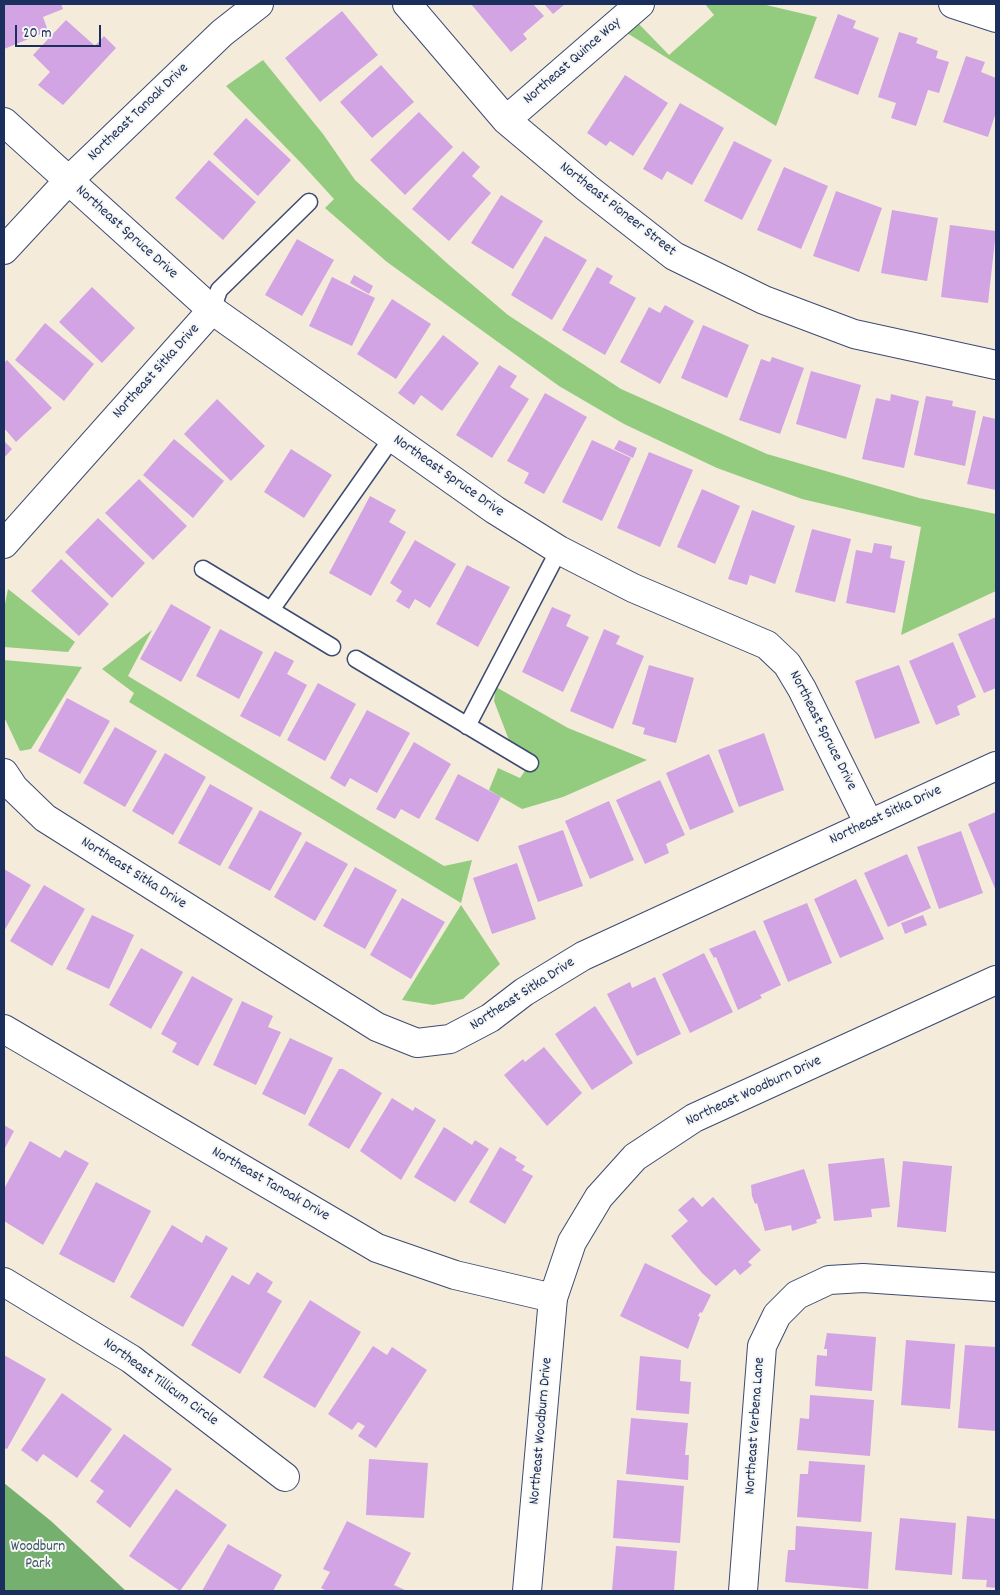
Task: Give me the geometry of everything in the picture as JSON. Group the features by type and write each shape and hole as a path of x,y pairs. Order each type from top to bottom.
{"street":[{"name":"Northeast Tanoak Drive","path":"4,250 68,181 222,32 259,4"},
{"name":"Northeast Pioneer Street","path":"407,4 506,120 587,188 674,256 764,300 854,334 996,365"},
{"name":"Northeast Quince Way","path":"506,120 640,4"},
{"path":"954,4 996,18"},
{"name":"Northeast Spruce Drive","path":"4,122 212,310 495,510 559,550 633,588 767,645 787,664 802,689 869,824"},
{"name":"Northeast Sitka Drive","path":"4,544 212,310"},
{"name":"Northeast Sitka Drive","path":"4,773 14,788 44,818 377,1027 418,1043 450,1039 490,1018 524,992 583,956 996,766"},
{"name":"Northeast Woodburn Drive","path":"527,1591 554,1298 572,1242 599,1197 635,1157 694,1118 996,980"},
{"name":"Northeast Tanoak Drive","path":"4,1029 377,1248 455,1275 554,1298"},
{"name":"Northeast Verbena Lane","path":"743,1591 762,1346 777,1315 797,1295 829,1280 863,1278 996,1287"},
{"name":"Northeast Tillicum Circle","path":"4,1282 131,1359 285,1477"}],"lane":[{"name":"Northeast Sitka Drive","path":"212,310 218,290 309,202"},
{"path":"271,610 392,438"},
{"path":"468,726 559,550"},
{"path":"203,568 332,647"},
{"path":"356,659 530,763"}],"green space":[{"path":"705,4 762,4 817,17 776,126 627,33 639,24 669,55 714,15"},
{"path":"263,60 323,134 355,180 449,265 508,315 621,389 767,454 919,498 996,514 996,591 901,635 921,527 802,499 717,468 624,424 559,386 387,262 325,208 334,199 226,86"},
{"path":"8,589 75,642 68,652 4,647 4,609"},
{"path":"152,630 128,676 444,866 472,860 461,903 129,702 134,693 102,669"},
{"path":"4,660 82,667 31,749 20,751 5,719"},
{"path":"496,687 568,728 647,760 563,797 522,809 489,790 498,768 520,778 535,756 509,740 494,701"},
{"path":"461,905 500,964 463,999 433,1005 402,1000"},
{"name":"Woodburn Park","path":"4,1483 51,1521 126,1591 4,1591"}],"building":[{"path":"4,4 61,4 63,9 43,17 48,31 4,49"},
{"path":"471,4 533,4 544,16 523,34 527,39 511,52"},
{"path":"544,4 565,4 553,14"},
{"path":"342,11 378,55 320,102 285,58"},
{"path":"838,14 856,21 853,28 879,38 858,95 814,78"},
{"path":"66,20 95,46 104,36 116,48 63,105 38,85 50,72 33,55"},
{"path":"899,32 918,38 916,43 938,51 936,58 949,62 939,93 928,90 916,126 891,118 896,103 878,97"},
{"path":"966,56 985,62 981,72 996,78 996,112 988,137 943,122"},
{"path":"381,65 414,102 372,138 340,102"},
{"path":"625,75 668,103 633,156 610,141 606,146 587,133"},
{"path":"680,103 724,128 692,185 667,171 662,180 643,169"},
{"path":"419,112 453,147 405,195 370,160"},
{"path":"246,118 291,160 258,196 213,154"},
{"path":"734,141 772,160 742,220 704,201"},
{"path":"463,151 480,167 472,176 491,193 449,241 412,209"},
{"path":"209,160 256,202 223,240 175,198"},
{"path":"784,167 828,186 801,249 757,230"},
{"path":"836,191 882,208 859,272 813,256"},
{"path":"501,195 543,221 513,269 471,243"},
{"path":"892,210 938,218 927,281 881,273"},
{"path":"950,225 996,231 988,303 941,297"},
{"path":"545,236 587,260 552,320 511,295"},
{"path":"297,239 334,260 302,316 265,295"},
{"path":"597,267 613,276 609,283 636,298 605,355 562,330"},
{"path":"354,275 373,286 369,294 350,283"},
{"path":"332,277 375,298 352,346 309,326"},
{"path":"92,287 135,328 102,363 59,322"},
{"path":"392,299 431,324 396,379 357,354"},
{"path":"665,305 694,321 660,384 620,362 649,307 660,313"},
{"path":"45,323 94,364 64,401 15,360"},
{"path":"703,325 749,345 727,398 681,378"},
{"path":"443,335 479,363 442,411 421,395 414,405 398,393"},
{"path":"772,357 804,368 780,434 739,420 761,359 770,362"},
{"path":"7,360 52,408 16,442 4,428 4,363"},
{"path":"499,365 517,376 510,387 529,399 492,458 456,435"},
{"path":"811,371 861,385 846,439 796,424"},
{"path":"545,393 587,417 544,494 524,483 529,473 507,461"},
{"path":"891,394 919,401 904,468 862,459 876,398 890,401"},
{"path":"926,396 953,401 952,406 976,411 965,466 914,455"},
{"path":"217,399 265,446 231,481 184,434"},
{"path":"983,416 996,419 996,490 967,484"},
{"path":"174,439 224,481 193,518 143,475"},
{"path":"592,440 631,458 602,521 562,502"},
{"path":"619,440 637,448 633,458 614,449"},
{"path":"4,441 12,449 4,458"},
{"path":"291,449 332,475 304,518 264,492"},
{"path":"649,452 693,470 660,547 617,528"},
{"path":"139,479 187,526 153,560 105,513"},
{"path":"702,489 740,506 715,564 677,547"},
{"path":"370,496 396,510 389,522 406,532 371,596 329,573"},
{"path":"752,510 795,526 775,584 750,575 747,585 728,579"},
{"path":"98,518 145,563 112,598 65,552"},
{"path":"812,529 851,539 835,602 795,592"},
{"path":"415,540 456,564 430,608 415,599 409,609 396,601 402,591 390,583"},
{"path":"874,543 892,546 890,558 905,561 895,613 846,603 856,550 872,553"},
{"path":"61,559 109,604 79,636 31,591"},
{"path":"467,565 510,587 478,647 436,624"},
{"path":"171,604 211,627 181,682 140,659"},
{"path":"552,607 571,615 566,626 589,637 563,692 522,672"},
{"path":"996,617 996,688 984,693 958,634"},
{"path":"220,629 263,652 239,699 196,676"},
{"path":"604,629 620,636 616,644 644,656 613,729 570,711"},
{"path":"953,642 976,697 957,706 960,715 936,725 909,661"},
{"path":"275,651 294,661 287,674 307,685 280,737 240,716"},
{"path":"649,665 694,678 676,743 643,734 645,728 632,724"},
{"path":"899,665 920,723 875,739 855,681"},
{"path":"318,683 356,704 325,761 287,740"},
{"path":"67,698 110,721 80,774 38,751"},
{"path":"367,710 410,733 377,793 350,778 345,787 330,778"},
{"path":"115,727 157,751 125,807 83,783"},
{"path":"764,733 784,790 739,807 718,750"},
{"path":"414,742 451,764 419,819 401,809 395,819 376,809"},
{"path":"165,753 206,777 173,835 132,811"},
{"path":"709,754 734,812 690,830 666,773"},
{"path":"458,774 501,797 478,842 435,819"},
{"path":"660,780 685,835 666,844 669,853 645,864 616,800"},
{"path":"210,784 253,808 220,866 178,843"},
{"path":"609,801 634,860 590,879 565,821"},
{"path":"260,810 302,833 270,891 228,868"},
{"path":"996,812 996,891 968,824"},
{"path":"563,830 583,886 538,902 518,846"},
{"path":"961,831 983,893 939,909 917,847"},
{"path":"306,841 348,864 315,921 274,897"},
{"path":"907,854 931,908 888,927 864,873"},
{"path":"517,863 536,919 492,934 473,878"},
{"path":"355,867 397,890 365,949 323,926"},
{"path":"4,869 31,885 4,931"},
{"path":"856,879 884,939 840,958 814,899"},
{"path":"44,885 85,909 52,966 10,941"},
{"path":"402,898 445,922 411,979 370,955"},
{"path":"807,903 832,963 788,982 763,921"},
{"path":"92,915 134,935 109,989 66,969"},
{"path":"923,915 927,925 905,934 901,923"},
{"path":"755,930 781,985 760,995 762,998 738,1010 716,957 714,958 709,949"},
{"path":"141,948 183,972 151,1029 109,1005"},
{"path":"704,953 733,1012 690,1033 662,974"},
{"path":"192,976 233,999 198,1066 172,1052 177,1043 161,1034"},
{"path":"655,977 681,1034 637,1056 607,994 630,982 632,988"},
{"path":"242,1001 273,1016 268,1027 281,1032 256,1085 213,1065"},
{"path":"595,1006 633,1063 592,1090 555,1034"},
{"path":"290,1038 333,1058 305,1115 262,1094"},
{"path":"544,1047 582,1093 547,1126 504,1075 523,1059 525,1062"},
{"path":"339,1069 343,1069 382,1093 349,1149 308,1125"},
{"path":"392,1098 413,1111 415,1107 436,1120 401,1180 360,1151"},
{"path":"4,1125 14,1131 4,1150"},
{"path":"444,1127 472,1145 475,1140 489,1149 455,1202 414,1177"},
{"path":"30,1141 60,1158 65,1150 89,1163 43,1245 4,1221 4,1189"},
{"path":"500,1147 517,1157 515,1160 525,1166 522,1170 533,1176 505,1224 469,1202"},
{"path":"884,1158 890,1207 871,1209 872,1217 834,1221 828,1164"},
{"path":"903,1161 952,1166 946,1232 897,1227"},
{"path":"804,1169 821,1218 816,1220 817,1223 792,1231 791,1225 765,1231 757,1203 755,1204 752,1196 751,1185"},
{"path":"96,1182 151,1211 114,1283 59,1254"},
{"path":"693,1197 702,1207 713,1197 761,1250 748,1262 752,1265 740,1275 735,1269 716,1286 702,1273 671,1236 688,1221 678,1210"},
{"path":"172,1225 202,1243 206,1235 228,1248 183,1327 130,1297"},
{"path":"645,1263 711,1295 702,1313 700,1312 698,1316 700,1317 688,1349 620,1316"},
{"path":"257,1272 273,1282 267,1292 282,1301 240,1374 191,1345 232,1275 249,1285"},
{"path":"310,1300 361,1332 315,1408 263,1377"},
{"path":"827,1333 876,1337 872,1391 815,1386 817,1355 827,1356 827,1349 824,1349"},
{"path":"906,1340 955,1344 950,1409 901,1405"},
{"path":"965,1345 996,1347 996,1431 958,1428"},
{"path":"373,1346 387,1355 392,1347 427,1370 376,1448 358,1436 365,1426 358,1422 352,1430 328,1414"},
{"path":"4,1355 46,1379 7,1449 4,1448"},
{"path":"640,1356 681,1360 680,1381 691,1382 689,1414 636,1410"},
{"path":"62,1393 112,1429 77,1478 43,1454 37,1462 21,1450"},
{"path":"810,1395 874,1400 870,1456 797,1450 800,1418 809,1419"},
{"path":"631,1418 688,1423 685,1455 689,1455 688,1480 626,1474"},
{"path":"124,1434 172,1469 130,1528 96,1502 104,1491 90,1481"},
{"path":"369,1459 428,1463 424,1518 366,1515"},
{"path":"809,1461 865,1465 861,1522 797,1517 800,1474 808,1474"},
{"path":"617,1480 684,1486 680,1543 613,1538"},
{"path":"176,1489 227,1525 180,1591 129,1556"},
{"path":"967,1516 996,1519 996,1588 986,1587 987,1580 962,1579"},
{"path":"900,1518 956,1523 952,1575 895,1570"},
{"path":"347,1521 411,1553 394,1585 407,1591 327,1591 321,1588 330,1572 323,1569"},
{"path":"796,1526 872,1532 868,1589 785,1582 788,1550 795,1550"},
{"path":"228,1544 282,1575 273,1591 202,1591"},
{"path":"616,1546 677,1551 674,1591 612,1591"}]}
